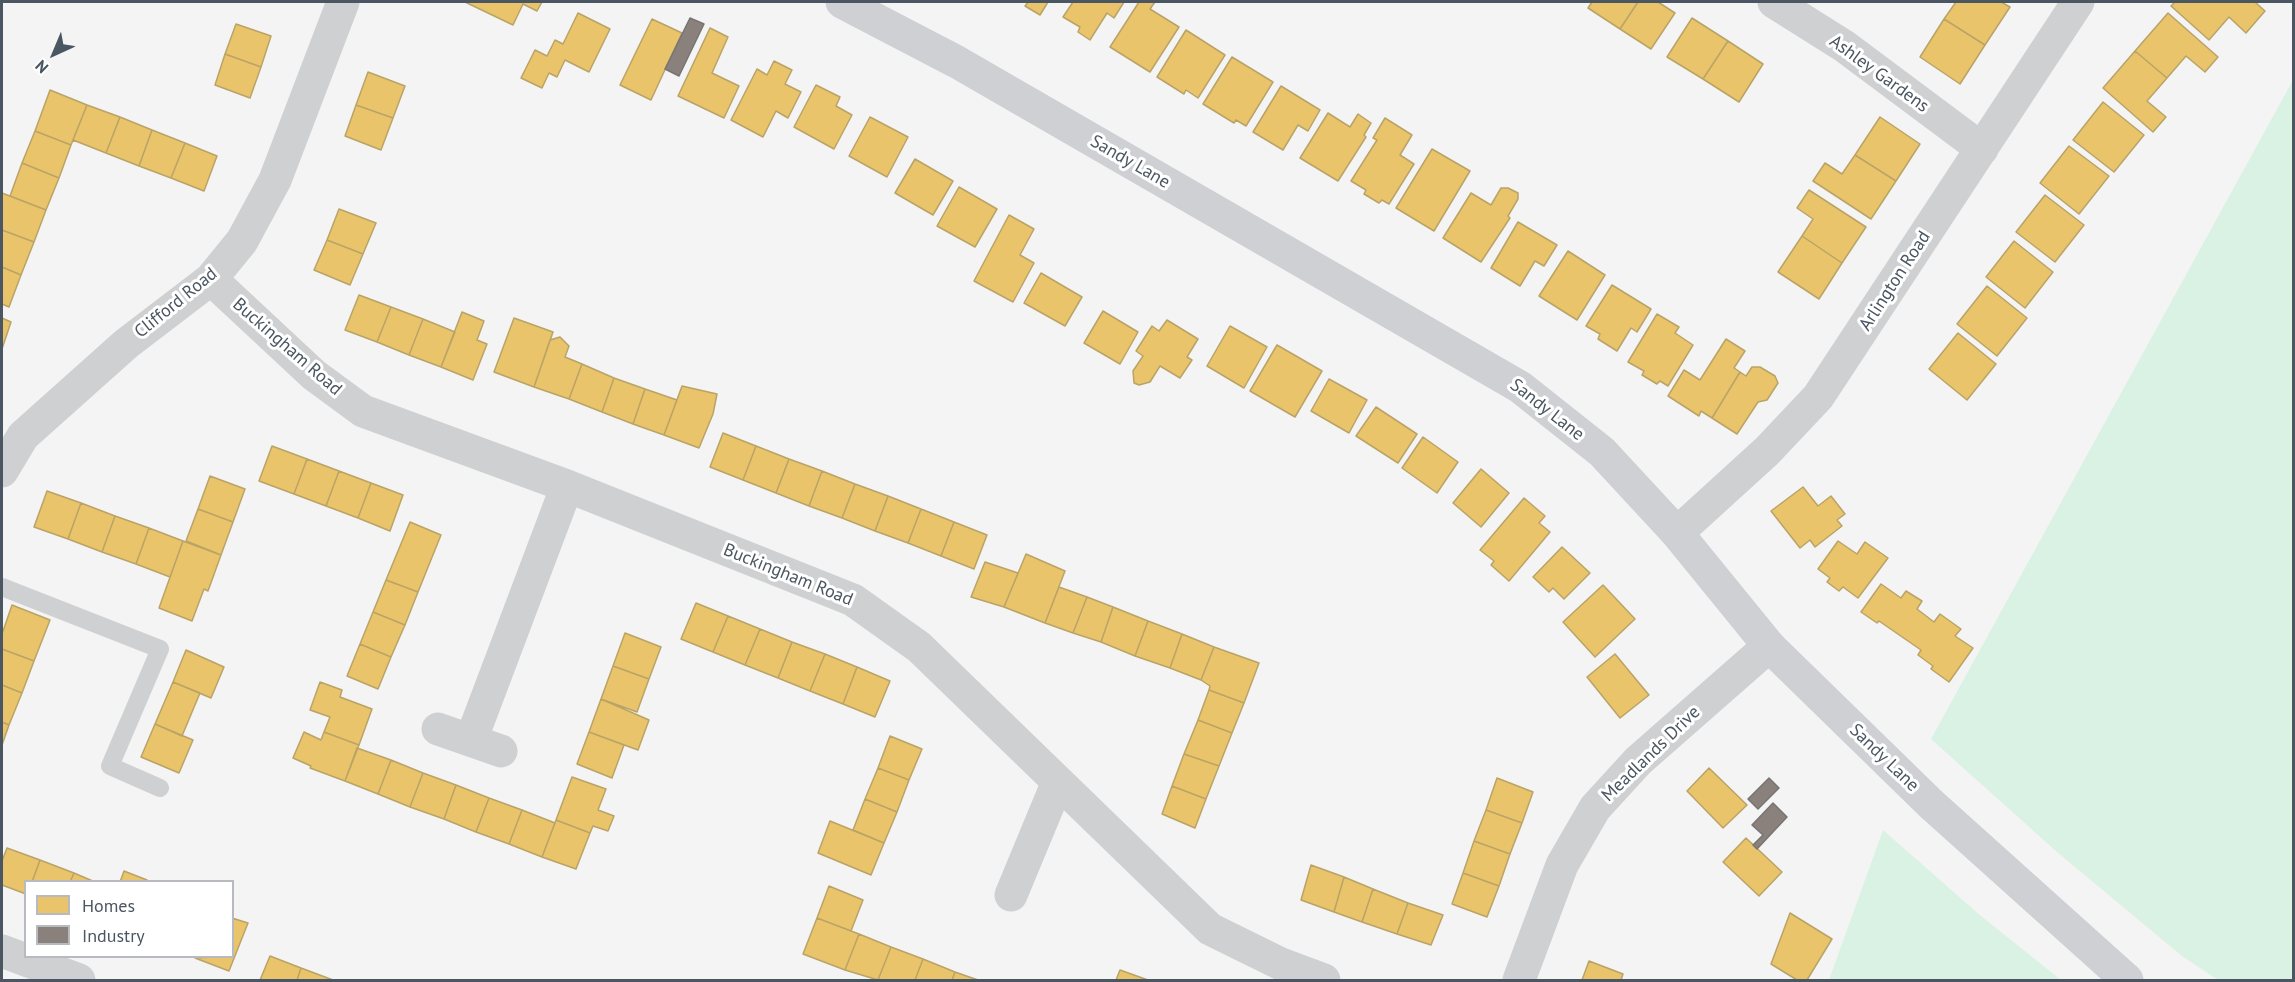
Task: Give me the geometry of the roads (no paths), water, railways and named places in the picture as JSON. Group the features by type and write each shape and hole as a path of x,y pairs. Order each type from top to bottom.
{"street":[{"name":"Clifford Road","path":"2,471 23,436 126,344 211,279 242,241 275,180 344,2"},
{"name":"Sandy Lane","path":"842,2 957,62 1521,387 1602,452 1677,533 1769,646 1931,804 2127,981"},
{"name":"Ashley Gardens","path":"1774,2 1844,46 1982,149"},
{"name":"Arlington Road","path":"1677,533 1767,451 1818,397 2078,2"},
{"name":"Buckingham Road","path":"211,279 314,375 363,411 567,486 853,600 919,647 1057,784 1210,929 1281,964 1324,981"},
{"path":"471,740 567,486"},
{"name":"Meadlands Drive","path":"1519,981 1562,865 1595,808 1638,760 1769,646"},
{"path":"438,729 501,751"},
{"path":"1011,895 1057,784"},
{"path":"2,951 79,981"}],"lane":[{"path":"2,587 160,649 110,766 160,788"}]}
